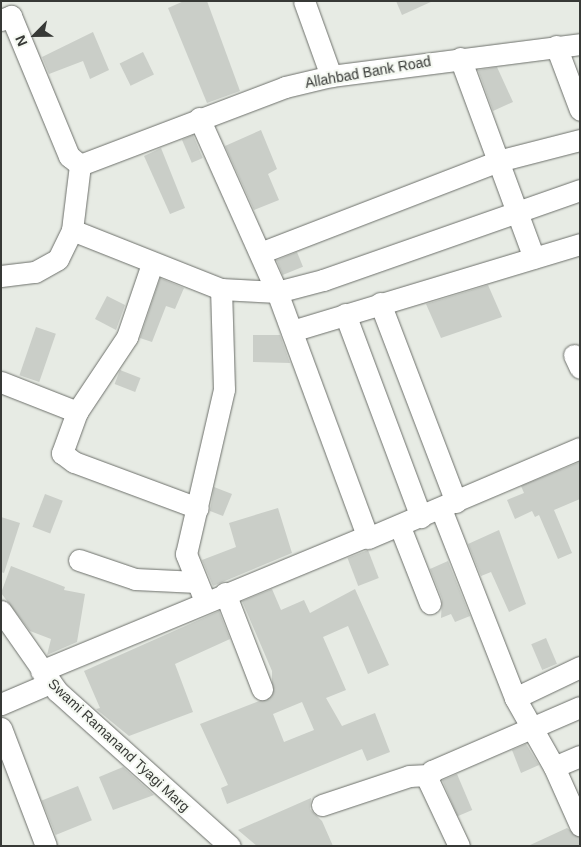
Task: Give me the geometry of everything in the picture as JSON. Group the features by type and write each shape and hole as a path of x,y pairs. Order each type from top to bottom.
{"street":[{"path":"304,1 332,76"},
{"path":"1,20 11,16 69,156 80,165 72,230 50,266 1,276"},
{"name":"Allahbad Bank Road","path":"80,165 199,118 285,87 332,76 580,44"},
{"path":"556,46 580,110"},
{"path":"460,58 534,258"},
{"path":"199,118 277,292 367,536"},
{"path":"260,253 498,161 580,140"},
{"path":"72,230 152,264 221,289 277,292 517,213 580,190"},
{"path":"292,331 580,244"},
{"path":"152,264 127,337 77,412 62,447 67,459 198,508"},
{"path":"205,601 186,554 224,389 221,289"},
{"path":"380,303 516,698 554,767 580,825"},
{"path":"345,314 420,517"},
{"path":"1,382 77,412"},
{"path":"1,704 46,677 205,601 367,536 373,538 400,527 580,448"},
{"path":"400,527 430,603"},
{"path":"78,560 135,579 197,582"},
{"path":"225,593 262,689"},
{"name":"Swami Ramanand Tyagi Marg","path":"2,614 46,677 230,846"},
{"path":"516,698 580,667"},
{"path":"322,805 409,776 428,775 580,707"},
{"path":"1,728 46,846"},
{"path":"554,767 580,756"},
{"path":"428,775 459,846"}],"building":[{"path":"184,1 207,1 240,91 207,103 168,8"},
{"path":"396,1 433,1 402,15"},
{"path":"93,32 109,70 90,79 83,61 49,74 42,57"},
{"path":"143,52 154,74 131,86 120,63"},
{"path":"497,67 513,102 493,111 478,70"},
{"path":"261,130 277,169 268,174 279,200 254,210 225,146"},
{"path":"193,135 203,158 192,163 182,140"},
{"path":"161,148 185,208 170,214 144,156"},
{"path":"297,252 303,267 283,275 277,260"},
{"path":"160,278 184,288 175,309 166,306 152,342 140,338"},
{"path":"488,285 502,317 441,338 426,304"},
{"path":"107,296 125,305 116,330 95,319"},
{"path":"36,327 56,334 39,382 19,375"},
{"path":"253,335 280,335 290,363 253,362"},
{"path":"120,370 141,378 135,392 115,384"},
{"path":"580,462 580,499 554,510 572,553 558,559 539,515 535,517 532,511 515,519 507,500 524,493 521,486"},
{"path":"214,487 232,494 223,516 210,511"},
{"path":"45,494 63,501 50,533 32,527"},
{"path":"278,508 292,553 213,586 202,560 236,547 229,523"},
{"path":"1,517 20,523 4,573 1,572"},
{"path":"499,530 526,604 509,612 491,572 481,576 468,544"},
{"path":"368,550 379,578 358,586 347,558"},
{"path":"448,561 470,616 455,622 451,614 441,618 442,599 430,569"},
{"path":"11,566 65,587 64,590 85,594 77,642 47,655 51,639 30,631 1,593"},
{"path":"272,589 281,610 304,600 310,613 355,589 389,665 368,674 348,626 323,637 346,690 326,698 342,726 375,713 390,752 367,761 362,749 227,804 221,788 228,785 200,724 272,696 272,671 242,601","holes":["302,702 314,730 284,742 273,714"]},
{"path":"219,611 230,639 175,664 193,712 129,736 96,709 100,708 84,671"},
{"path":"546,638 557,664 542,670 531,644"},
{"path":"526,744 539,765 521,773 512,750"},
{"path":"123,767 154,795 113,810 99,777"},
{"path":"457,774 472,810 458,816 442,780"},
{"path":"78,786 92,820 56,835 42,801"},
{"path":"311,798 310,809 322,821 333,846 257,846 238,830"},
{"path":"567,828 580,837 580,846 528,846"}]}
